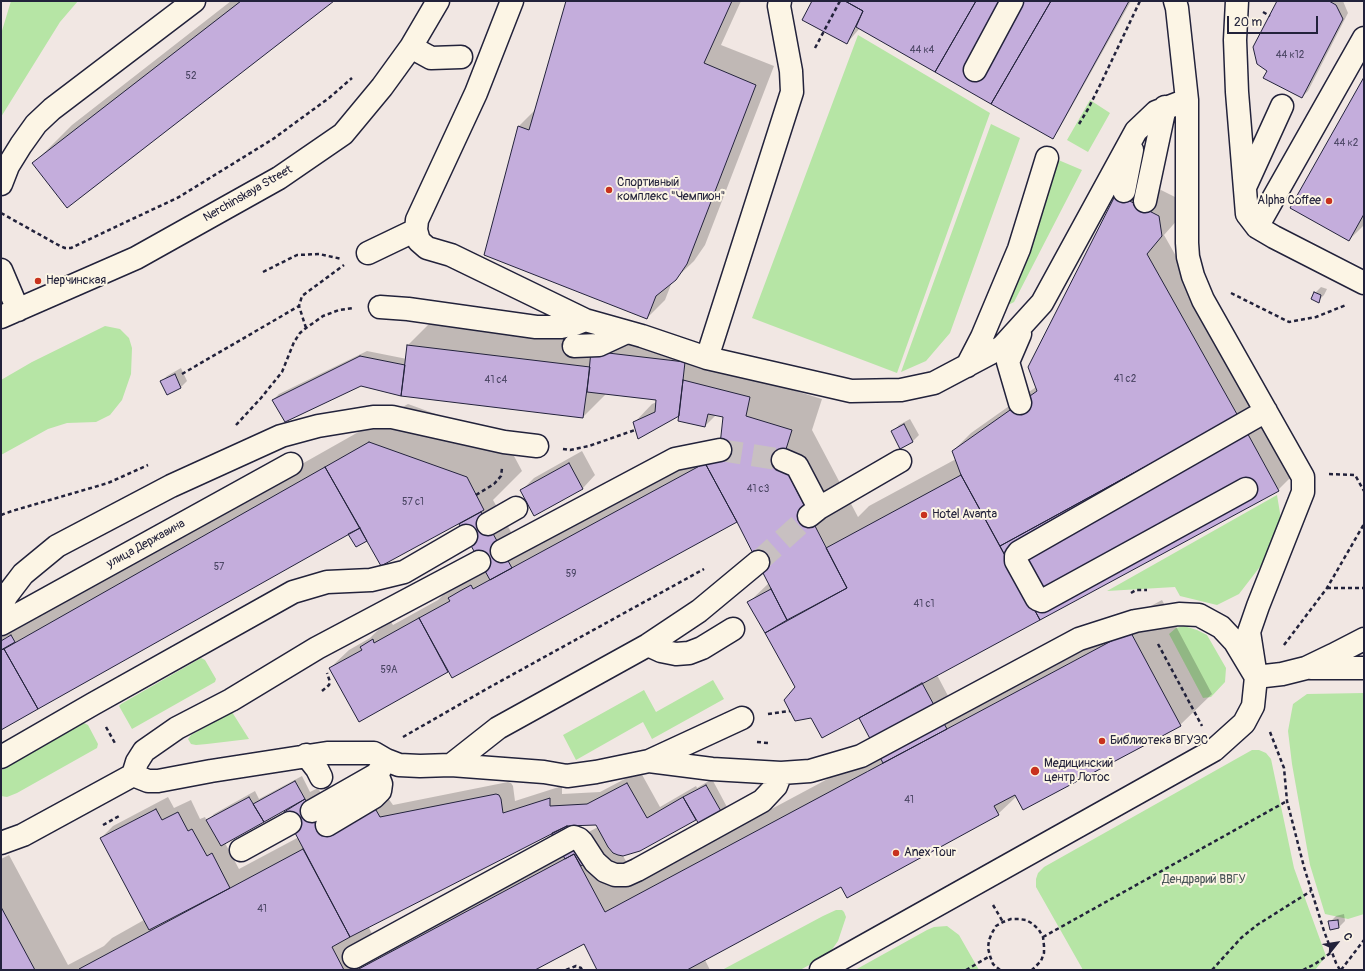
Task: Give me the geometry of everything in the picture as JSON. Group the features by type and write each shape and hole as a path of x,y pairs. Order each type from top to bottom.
{"street":[{"path":"1,184 8,166 36,124 52,109 194,1"},
{"name":"Nerchinskaya Street","path":"10,313 136,258 279,178 315,155 343,134 382,87 412,47 438,1"},
{"path":"512,1 476,93 417,220 416,230 419,241 427,248 451,254 585,320 628,332 706,358 851,390 901,390 934,383 1002,347 1042,303 1136,131 1156,112 1165,107 1187,100"},
{"path":"706,358 792,92 791,71 779,6 780,1"},
{"path":"975,70 1012,1"},
{"path":"821,970 974,886 1214,750 1244,723 1253,706 1256,677 1249,632 1303,492 1303,477 1203,300 1188,257 1187,100 1175,1"},
{"path":"1237,1 1235,40 1237,92 1247,214 1257,227 1364,283"},
{"path":"1257,227 1364,38"},
{"path":"412,47 431,58 461,57"},
{"path":"1245,186 1282,106"},
{"path":"1146,201 1165,107"},
{"path":"1124,191 1136,131"},
{"path":"967,366 982,337 1019,249 1047,158"},
{"path":"359,257 416,230"},
{"path":"1,270 10,313"},
{"path":"380,307 408,309 536,327 561,327 585,320"},
{"path":"1020,403 1008,362 1024,324"},
{"path":"574,346 599,345 628,332"},
{"path":"1246,490 1042,601 1037,599 1016,561 1016,556 1019,552 1266,411"},
{"path":"1,606 7,595 23,574 56,546 171,486 281,436 318,426 373,417 392,417 504,442 537,446"},
{"path":"502,551 675,459 720,450"},
{"path":"783,460 798,466 814,512 900,461"},
{"name":"улица Державина","path":"1,624 291,464"},
{"path":"488,524 516,508"},
{"path":"1,757 293,592 327,582 371,580 404,572 466,536"},
{"path":"1,843 23,835 133,775 137,762 144,751 177,728 231,700 317,648 479,562"},
{"path":"451,765 498,728 648,645 699,611 758,562"},
{"path":"649,761 712,769 781,773 810,770 861,756 1078,639 1135,620 1179,614 1199,616 1221,627 1235,642 1256,677"},
{"path":"648,645 661,651 676,654 689,652 702,648 733,629"},
{"path":"1256,677 1282,674 1306,668 1364,639"},
{"path":"1306,668 1364,668"},
{"path":"133,775 148,781 158,781 306,755 327,753 398,765 451,765 544,772 567,776 596,772 649,761 742,718"},
{"path":"306,755 317,769 321,777"},
{"path":"320,818 374,797 380,791 381,784 379,762"},
{"path":"354,957 574,838 579,839 582,842 595,862 605,871 615,876 626,875 762,801 776,786 781,773"},
{"path":"241,850 290,823"}],"path":[{"path":"824,32 840,1"},
{"path":"1078,124 1099,88 1140,1"},
{"path":"1,213 60,246 71,248 179,197 273,139 329,98 355,75"},
{"path":"263,272 297,255 319,254 359,257"},
{"path":"306,328 299,306 302,296 329,275 359,257"},
{"path":"1225,290 1289,322 1316,317 1347,305"},
{"path":"182,374 299,306"},
{"path":"233,427 271,387 282,372 294,342 300,333 306,328 323,316 340,310 364,306 380,307"},
{"path":"537,446 570,450 589,446 635,430"},
{"path":"1,515 108,483 150,464"},
{"path":"1326,467 1330,474"},
{"path":"1303,477 1330,474 1355,475 1364,491"},
{"path":"476,495 494,484"},
{"path":"1256,677 1276,657 1327,588 1364,524"},
{"path":"379,762 490,687 711,566"},
{"path":"1327,588 1364,588"},
{"path":"1161,650 1214,750"},
{"path":"322,691 329,685 330,682 326,670"},
{"path":"93,704 133,775"},
{"path":"1253,706 1269,731 1284,768 1287,801 1304,867 1332,952 1336,963 1341,970 1364,940"},
{"path":"751,741 773,744"},
{"path":"1043,937 1287,801"},
{"path":"1212,970 1242,938 1257,925 1311,891"},
{"path":"1000,970 993,964 990,956 988,948 989,940 996,926 1007,920 1019,919 1026,920 1036,927 1043,937 1044,953 1041,961 1032,970"},
{"path":"1303,970 1315,964 1332,952"},
{"path":"966,970 990,956"},
{"path":"566,970 576,966 582,970"}],"green space":[{"path":"11,1 78,1 60,22 1,117 1,34"},
{"path":"858,35 990,113 897,373 752,318"},
{"path":"1090,100 1110,113 1088,152 1067,140"},
{"path":"991,124 1020,138 950,333 926,361 901,372"},
{"path":"1056,159 1082,170 1014,302 1008,305 1008,299"},
{"path":"105,326 120,329 129,338 132,348 131,374 122,400 110,415 96,422 67,423 48,429 1,455 1,380 32,362"},
{"path":"1277,495 1281,519 1269,555 1239,594 1217,605 1180,596 1175,587 1107,591"},
{"path":"1184,626 1207,635 1226,668 1225,682 1211,697 1203,698 1169,634 1176,628"},
{"path":"201,658 205,660 216,679 215,682 132,729 119,706"},
{"path":"713,680 724,699 652,739 643,722 576,760 563,735 644,690 656,712"},
{"path":"1364,693 1364,914 1348,919 1325,914 1310,865 1292,764 1288,731 1293,704 1307,694"},
{"path":"232,712 249,739 196,745 191,744 188,739 191,735"},
{"path":"84,723 88,725 98,744 97,748 17,793 7,797 1,796 1,771 3,769"},
{"name":"Дендрарий ВВГУ","path":"1252,750 1259,750 1266,753 1271,759 1294,868 1326,956 1315,970 1083,970 1036,887 1038,873 1044,867"},
{"path":"836,910 842,910 846,917 838,941 828,955 800,970 722,970 823,916"},
{"path":"947,926 959,935 979,970 855,970 927,930 934,927"}],"building":[{"path":"241,1 334,1 67,208 32,163"},
{"name":"Спортивный комплекс \"Чемпион\"","path":"566,1 732,1 704,63 756,85 687,264 676,280 656,296 647,319 484,255 518,126 529,130"},
{"path":"812,1 845,1 863,11 847,44 802,20"},
{"path":"845,1 976,1 935,72 856,27 863,11"},
{"path":"976,1 1051,1 991,104 935,72"},
{"path":"1051,1 1129,1 1053,139 991,104"},
{"path":"1277,1 1329,1 1336,5 1343,19 1302,98 1263,78 1267,71 1257,64 1253,47"},
{"path":"1364,77 1364,214 1349,241 1290,208"},
{"path":"1116,194 1159,216 1162,236 1147,254 1238,416 1000,546 961,475 952,451 1037,391 1028,367"},
{"path":"1314,292 1321,295 1319,303 1311,299"},
{"path":"407,345 590,367 583,418 401,396"},
{"path":"591,351 685,362 679,416 638,439 633,422 655,412 656,400 587,392"},
{"path":"360,356 405,365 401,396 361,386 285,422 272,400"},
{"path":"175,374 181,388 167,395 160,381"},
{"path":"683,380 750,397 746,416 792,430 782,462 847,588 787,620 705,463 719,454 723,417 708,414 705,427 678,421"},
{"path":"1238,416 1279,491 1040,620 1000,546"},
{"path":"904,424 913,442 900,449 891,431"},
{"path":"369,442 467,477 484,510 381,566 325,467"},
{"path":"569,463 583,489 534,516 520,490"},
{"path":"705,463 737,522 452,678 419,618 450,601 448,598 471,585 473,589"},
{"path":"325,467 360,528 38,709 4,649"},
{"path":"961,475 1040,620 822,738 811,718 795,721 784,700 795,687 765,633 847,588 826,548"},
{"path":"481,512 512,568 490,580 459,524"},
{"path":"360,528 367,541 356,547 348,534"},
{"path":"771,589 787,620 765,633 747,602"},
{"path":"419,618 448,672 359,722 329,668 362,650 360,647 373,639 374,643"},
{"path":"1130,631 1181,726 1023,810 1015,795 994,806 999,815 847,898 841,887 687,970 597,970 584,944 535,970 357,970 574,854 605,912"},
{"path":"11,635 15,642 1,650 1,641"},
{"path":"4,649 38,709 1,730 1,650"},
{"path":"922,683 947,729 883,763 859,718"},
{"path":"295,781 305,799 264,822 253,804"},
{"path":"627,783 647,818 683,797 696,820 640,851 623,856 613,853 596,825 567,826 350,937 284,812 305,799 325,836 372,808 376,810 380,817 496,794 499,795 501,799 503,813 550,798 550,806 587,804"},
{"path":"706,785 722,813 700,826 683,797"},
{"path":"249,797 264,822 221,846 206,820"},
{"path":"156,809 162,820 178,812 188,831 192,829 207,856 212,853 230,888 149,930 100,838"},
{"path":"567,826 586,863 581,866 574,854 565,859 552,835 552,833"},
{"path":"303,849 350,937 332,947 344,970 79,969"},
{"path":"1,907 35,970 1,970"},
{"path":"1338,920 1339,928 1330,930 1328,921"}],"tunnel":[{"path":"720,450 783,460"},
{"path":"758,562 809,516"}],"place":[{"name":"Спортивный комплекс \"Чемпион\"","path":"609,190"},
{"name":"Alpha Coffee","path":"1329,201"},
{"name":"Нерчинская","path":"38,281"},
{"name":"Hotel Avanta","path":"924,515"},
{"name":"Библиотека ВГУЭС","path":"1102,741"},
{"name":"Медицинский центр Лотос","path":"1035,771"},
{"name":"Anex Tour","path":"896,853"}]}
